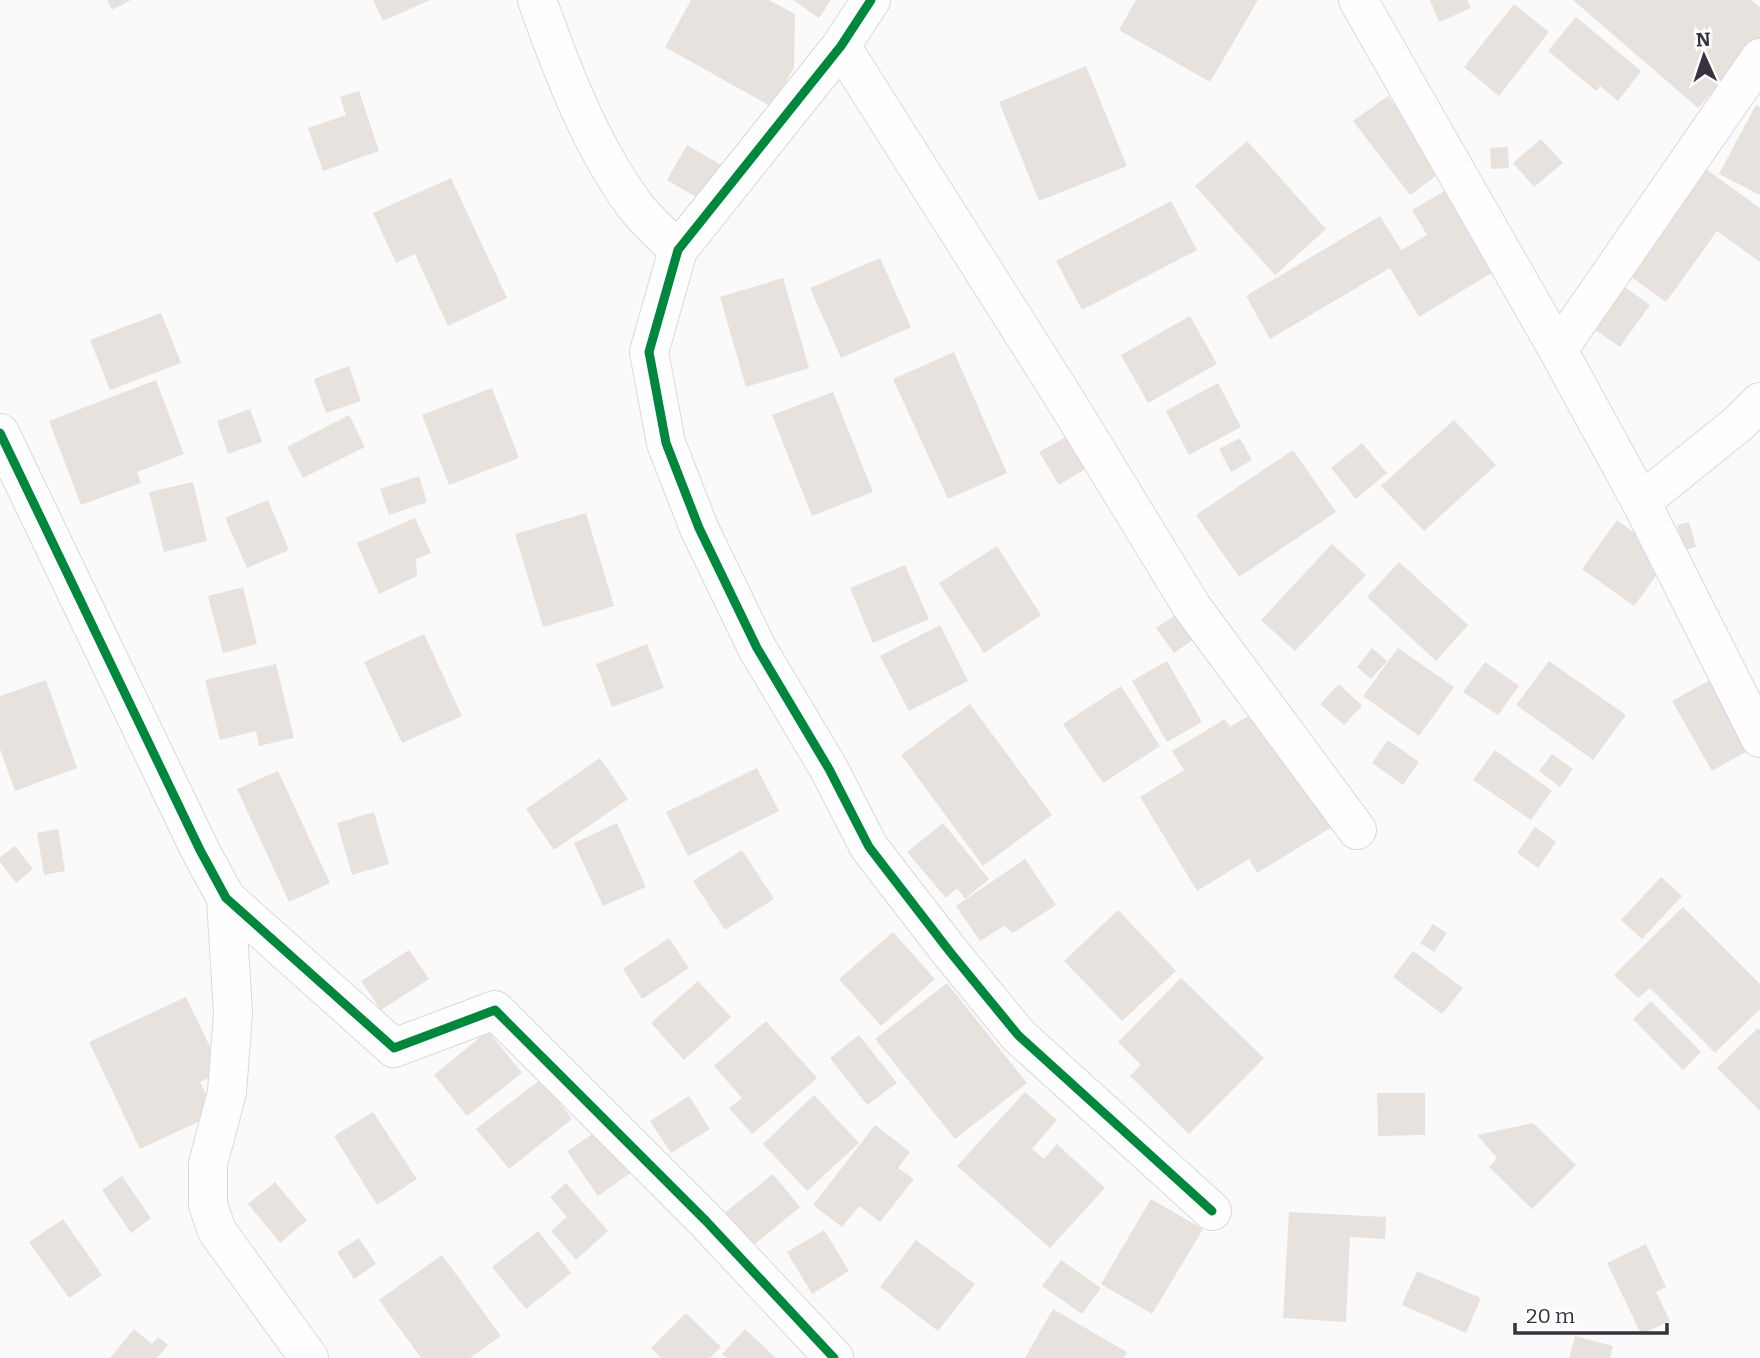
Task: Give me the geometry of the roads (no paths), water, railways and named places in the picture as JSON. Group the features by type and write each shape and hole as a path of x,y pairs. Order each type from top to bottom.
{"street":[{"path":"537,0 562,70 606,161 635,206 678,250"},
{"path":"872,0 842,46 678,250 649,352 666,443 699,528 757,648 829,769 869,846 1018,1035 1212,1211"},
{"path":"1358,0 1558,351 1640,502 1760,738"},
{"path":"842,46 1066,401 1192,607 1357,830"},
{"path":"1558,351 1760,58"},
{"path":"1640,502 1739,423 1760,402"},
{"path":"0,433 200,850 226,898 394,1048 495,1010 706,1221 834,1358"},
{"path":"226,898 233,1014 227,1092 208,1164 208,1205 217,1231 309,1358"}]}
